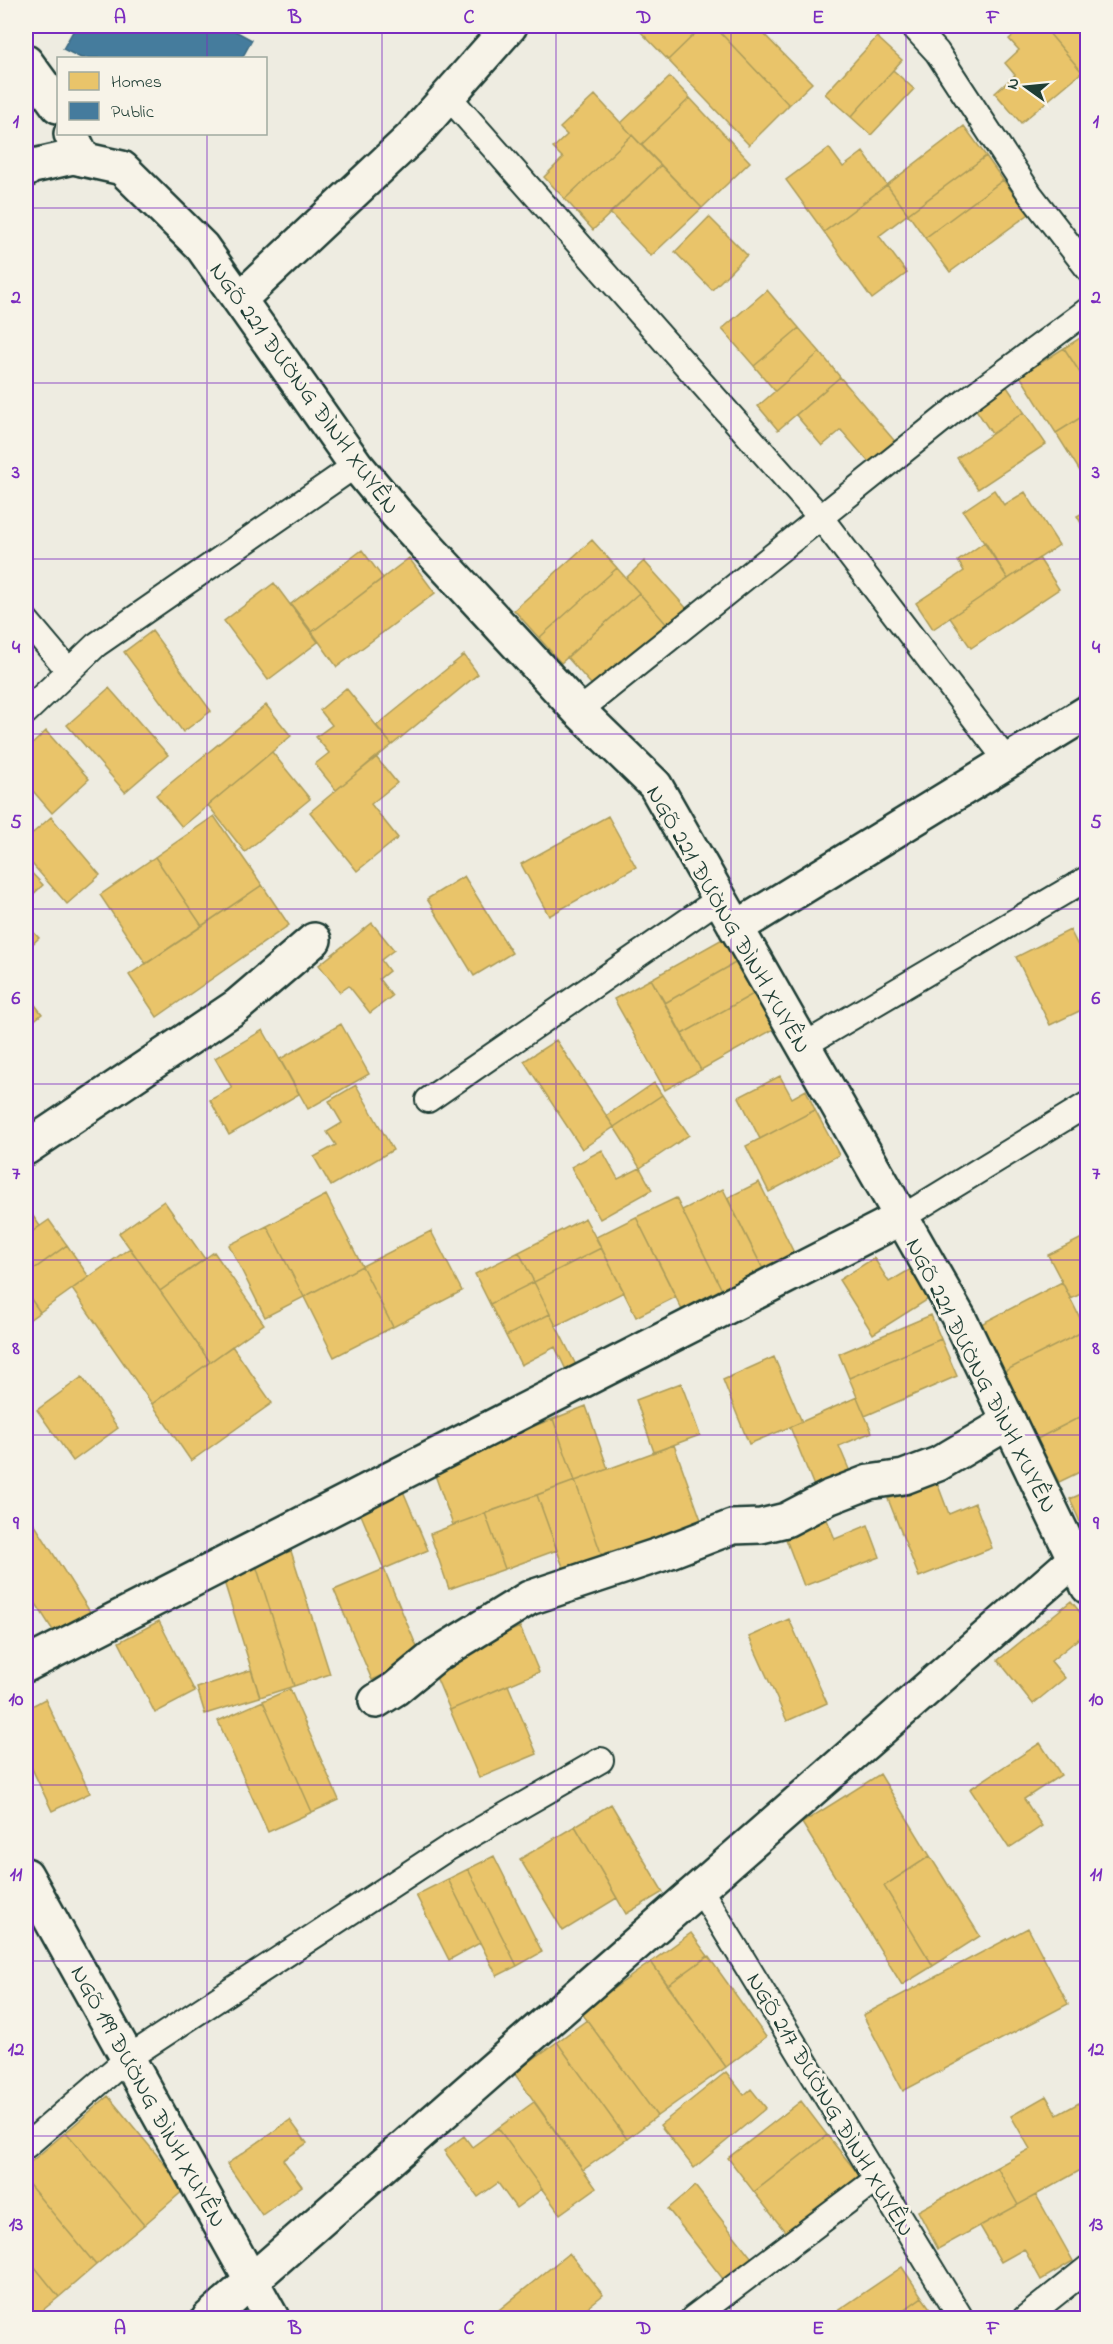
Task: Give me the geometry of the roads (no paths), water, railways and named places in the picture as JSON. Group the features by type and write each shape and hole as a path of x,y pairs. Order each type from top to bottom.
{"street":[{"path":"240,299 411,138 510,26"},
{"path":"26,62 57,105"},
{"name":"NGÕ 221 ĐƯỜNG ĐÌNH XUYÊN","path":"26,170 29,167 73,157 77,146 122,168 202,247 356,465 396,513 579,711 655,786 959,1318 1082,1571"},
{"path":"736,928 1088,712"},
{"path":"26,1148 237,1006 314,940"},
{"path":"26,1665 901,1218"},
{"path":"376,1701 396,1689 435,1656 529,1598 662,1554 732,1527 761,1526 786,1521 830,1497 868,1482 904,1477 938,1464 1009,1422"},
{"path":"209,2319 700,1889 1082,1571"},
{"name":"NGÕ 199 ĐƯỜNG ĐÌNH XUYÊN","path":"26,1875 272,2319"}],"lane":[{"path":"913,26 937,52 1030,194 1087,267"},
{"path":"448,96 821,518 1008,761"},
{"path":"579,711 967,400 1088,310"},
{"path":"26,712 96,645 356,465"},
{"path":"26,620 69,671"},
{"path":"803,1046 1088,878"},
{"path":"428,1100 719,899"},
{"path":"901,1218 1088,1104"},
{"path":"26,2146 128,2058 445,1850 601,1760"},
{"name":"NGÕ 217 ĐƯỜNG ĐÌNH XUYÊN","path":"700,1889 961,2319"},
{"path":"693,2319 877,2179"},
{"path":"1025,2319 1088,2268"}]}
